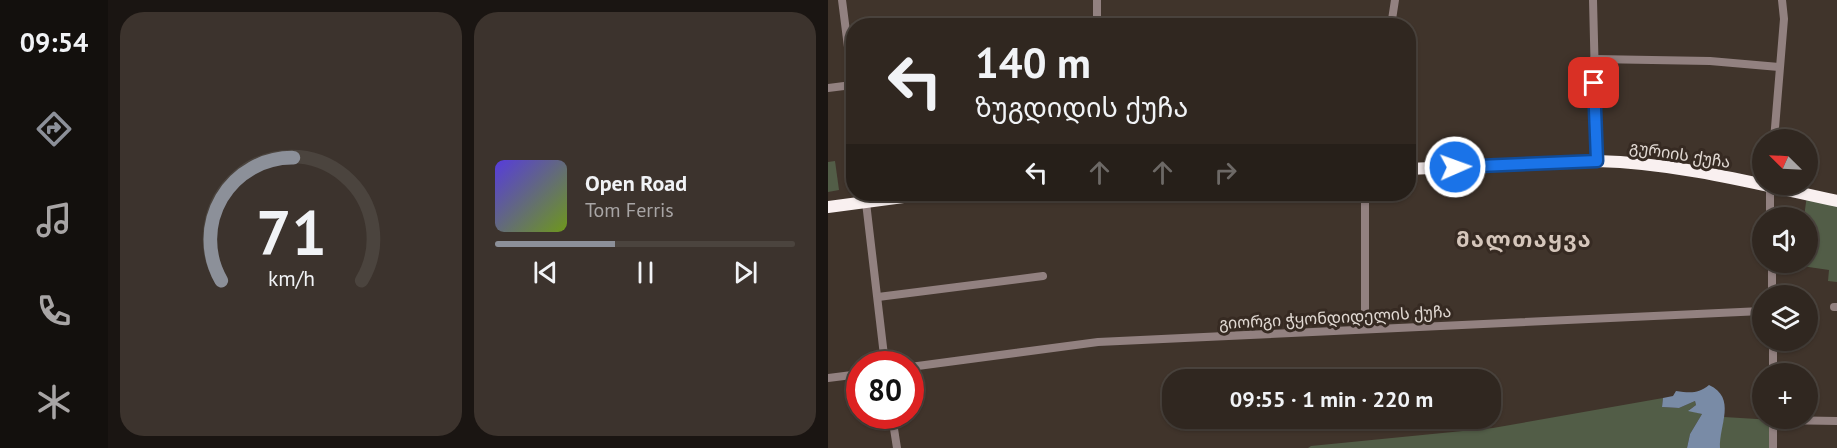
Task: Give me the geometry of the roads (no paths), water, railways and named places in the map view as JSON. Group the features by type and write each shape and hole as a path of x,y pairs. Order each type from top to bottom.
{"highway":[{"name":"გურიის ქუჩა","path":"1416,169 1597,161 1625,162 1674,168 1752,183"},
{"name":"გურიის ქუჩა","path":"1810,195 1837,201"},
{"path":"828,207 850,201"}],"street":[{"path":"842,0 846,34"},
{"path":"1097,0 1097,18"},
{"path":"1392,18 1395,0"},
{"path":"1593,0 1597,161"},
{"path":"1775,129 1784,19 1782,0"},
{"path":"1594,59 1710,61 1779,67"},
{"path":"828,88 846,86"},
{"path":"866,201 884,351"},
{"path":"1365,201 1365,329"},
{"path":"878,297 1043,276"},
{"name":"გიორგი ჭყონდიდელის ქუჩა","path":"924,366 1098,342 1752,311"},
{"path":"828,378 846,376"},
{"path":"1818,420 1837,421"},
{"path":"894,429 897,448"},
{"path":"1773,429 1773,448"}],"water":[{"path":"1709,385 1717,390 1725,405 1720,448 1687,448 1690,434 1702,414 1688,411 1696,405 1695,401 1679,408 1662,407 1663,398 1673,396 1676,391 1694,392"}],"district":[{"name":"მალთაყვა","path":"1524,239"}]}
